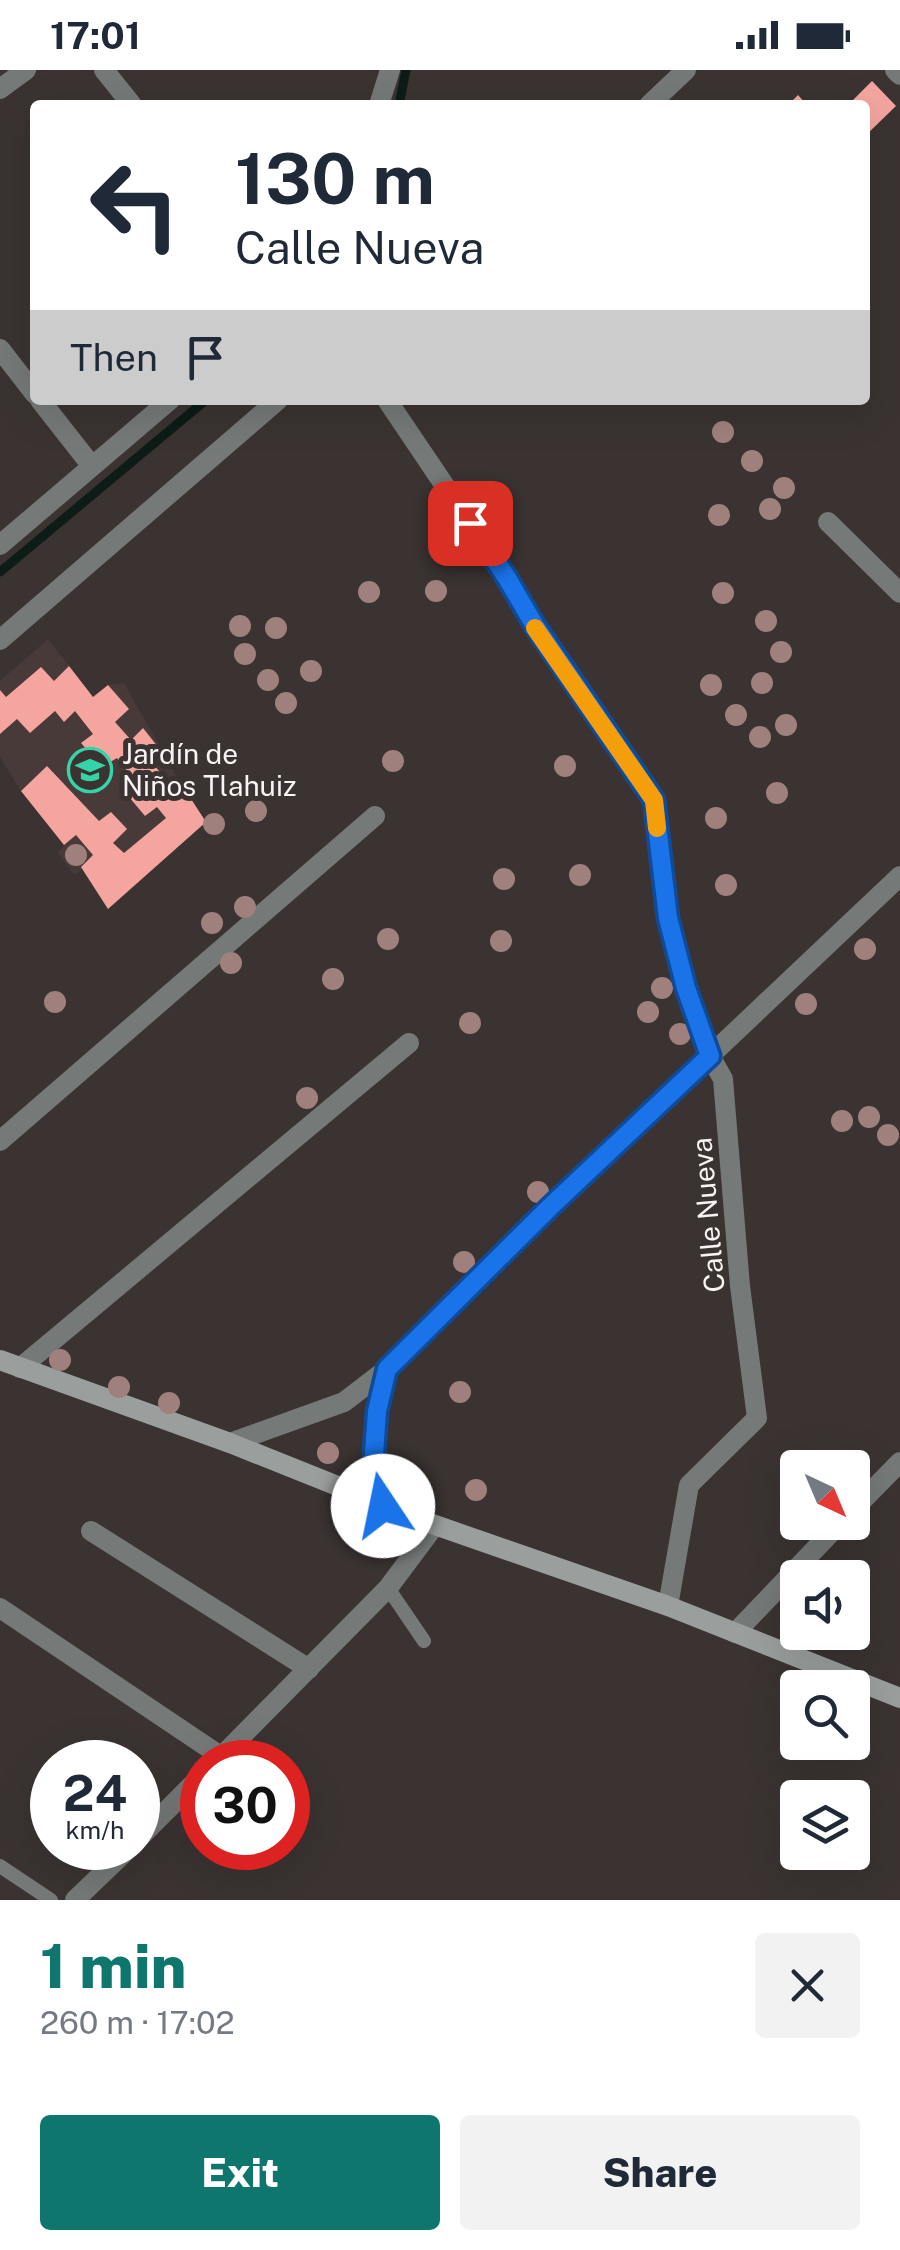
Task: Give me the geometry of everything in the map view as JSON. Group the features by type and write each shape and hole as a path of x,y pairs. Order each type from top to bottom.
{"main road":[{"path":"10,1364 230,1442 434,1525 668,1606 900,1698"}],"street":[{"path":"0,89 26,70"},
{"path":"104,70 128,100"},
{"path":"381,100 390,70"},
{"path":"654,100 686,70"},
{"path":"0,349 30,388"},
{"path":"44,405 91,465"},
{"path":"0,545 164,405"},
{"path":"0,640 272,405"},
{"name":"Calle Nueva","path":"390,405 654,800 668,918 686,988 710,1056 723,1079 740,1286 757,1418 689,1485 668,1606"},
{"path":"828,522 900,594"},
{"path":"0,1141 376,816"},
{"path":"230,1442 344,1402 387,1369 550,1207 900,876"},
{"path":"10,1364 410,1042"},
{"path":"383,1506 374,1454 377,1411 387,1369"},
{"path":"870,1493 900,1462"},
{"path":"239,1740 388,1588 434,1525"},
{"path":"92,1531 309,1669"},
{"path":"735,1633 825,1540"},
{"path":"0,1608 190,1740"},
{"path":"160,1817 180,1798"},
{"path":"75,1900 106,1870"}],"lane":[{"path":"388,1588 424,1641"},
{"path":"0,1866 51,1900"}],"shaded area":[{"name":"Jardín de Niños Tlahuiz","path":"48,639 93,697 108,685 124,683 206,822 108,909 82,869 74,875 58,853 64,845 21,791 0,757 0,681"}],"building":[{"path":"872,81 896,106 870,131 870,100 853,100"},
{"path":"69,666 93,697 108,685 129,709 115,722 131,740 143,728 166,757 155,766 173,789 180,782 206,822 108,909 81,867 93,855 76,835 64,845 21,791 47,766 99,821 111,812 127,829 113,843 124,853 166,818 157,807 145,816 124,791 135,781 117,758 102,767 81,743 93,734 75,711 64,722 55,711 30,733 17,719 0,734 0,690 6,697 41,667 54,681"}],"waterway":[{"path":"400,100 406,70"},
{"path":"0,572 200,405"}],"slow traffic":[{"path":"535,628 654,800 657,828"}],"place":[{"name":"Jardín de Niños Tlahuiz","path":"90,770"}],"route":[{"path":"383,1506 374,1454 377,1411 387,1369 710,1056 686,988 668,918 654,800 470,523"}]}
